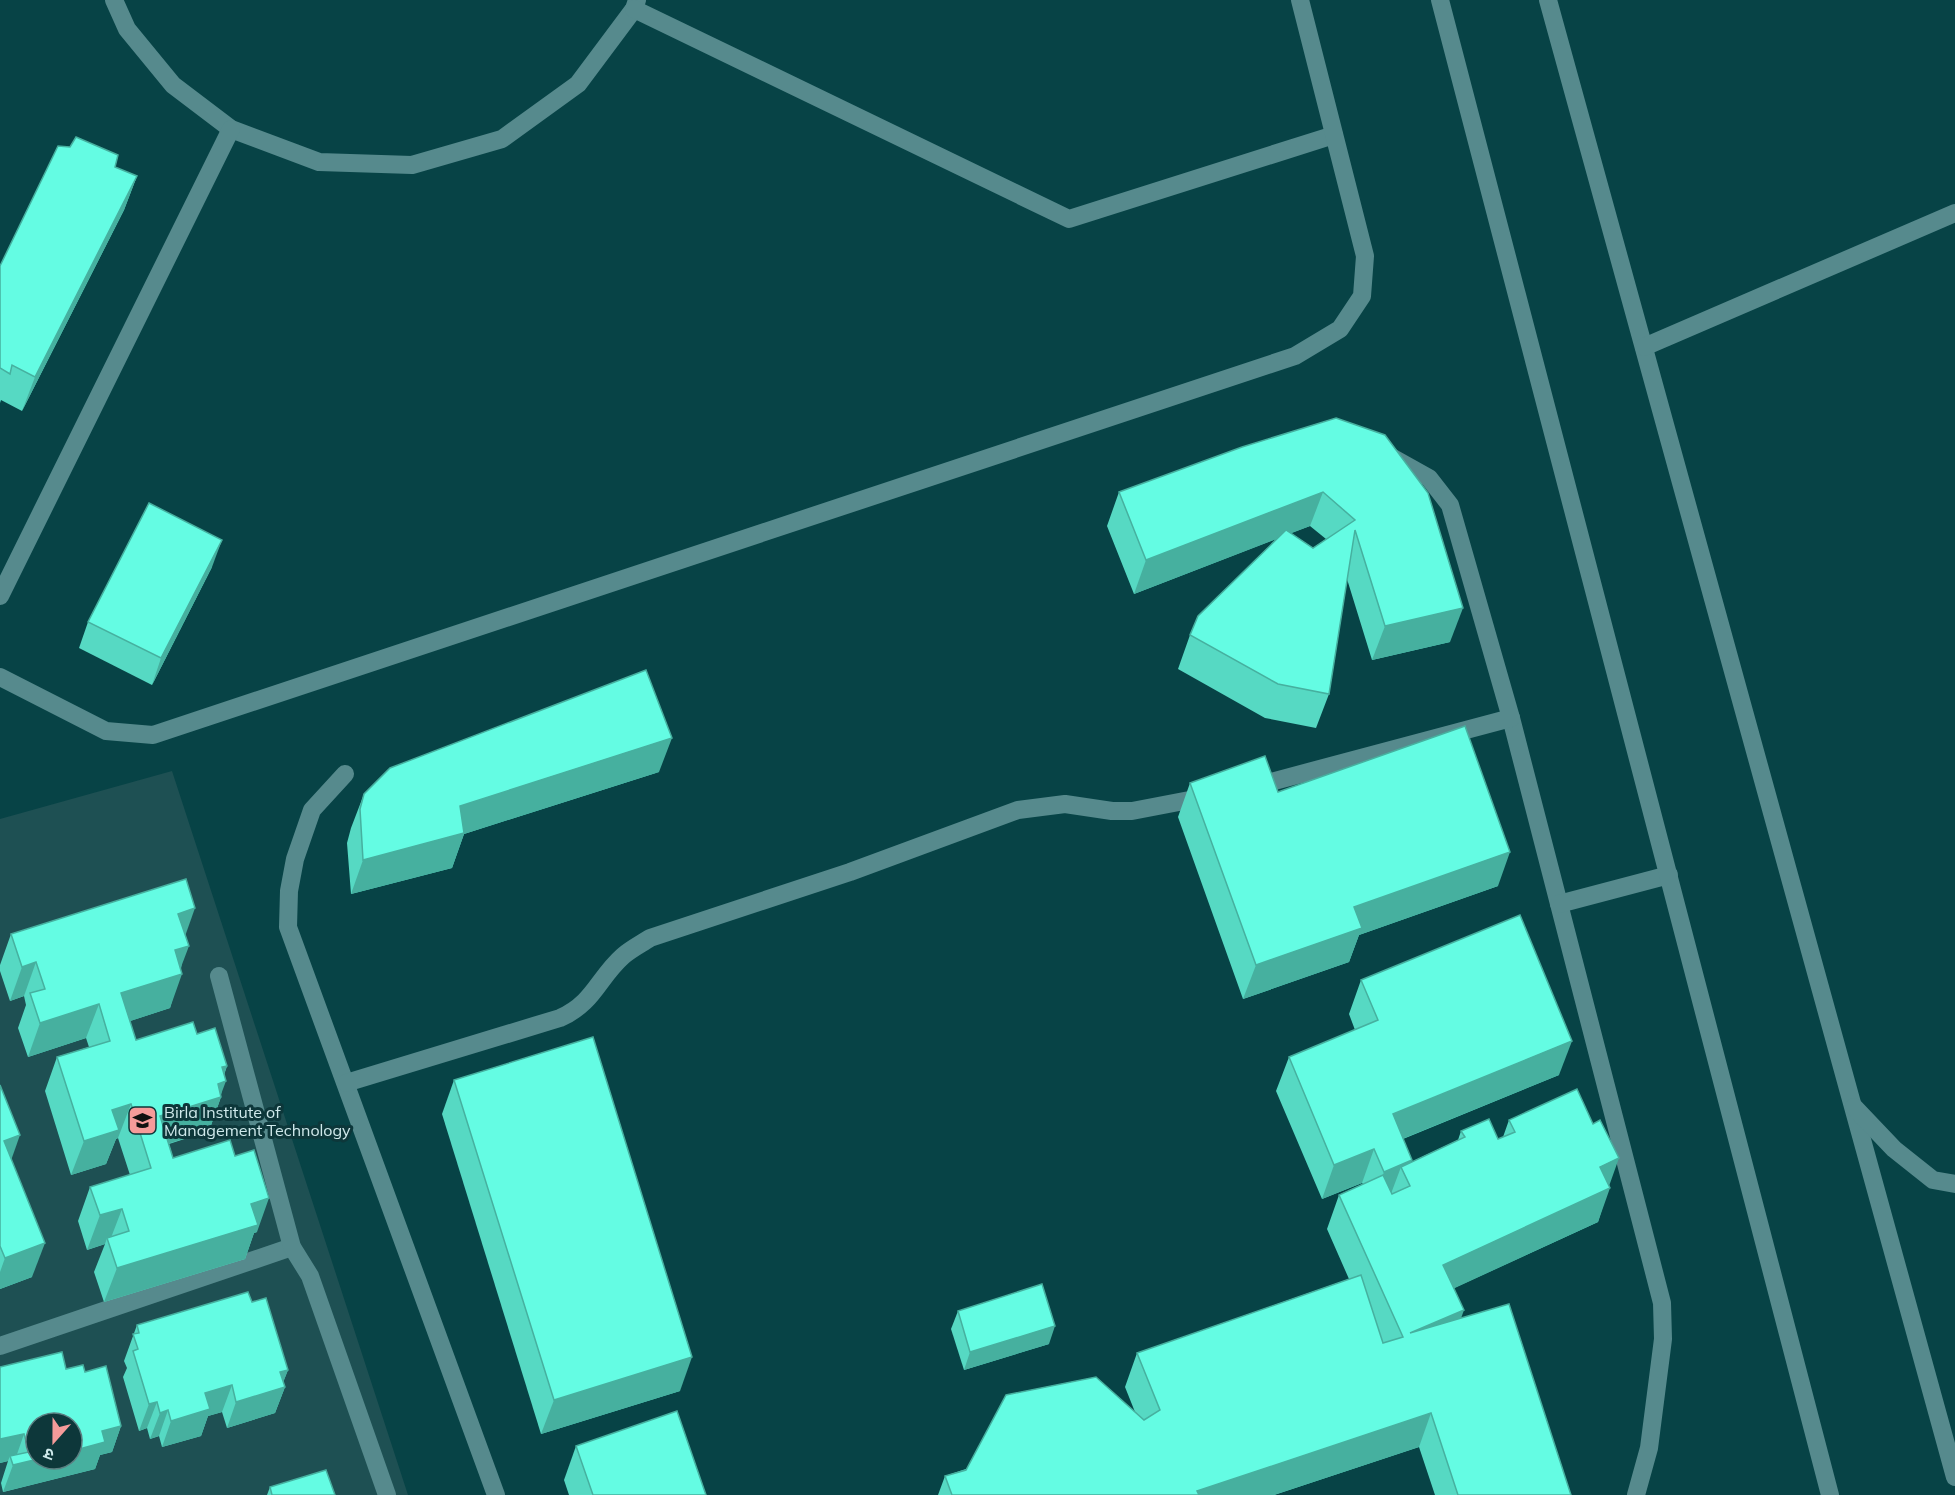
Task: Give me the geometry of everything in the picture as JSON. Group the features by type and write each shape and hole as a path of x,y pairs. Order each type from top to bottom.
{"street":[{"path":"114,0 127,29 173,85 231,129 319,162 412,165 502,138 578,84 635,5 1070,219 1334,135"},
{"path":"0,677 106,731 153,735 1295,356 1340,329 1362,296 1365,256 1300,0"},
{"path":"1440,0 1830,1495"},
{"path":"1548,0 1955,1477"},
{"path":"0,596 231,129"},
{"path":"1644,347 1955,213"},
{"path":"1371,447 1429,478 1450,505 1511,718 1662,1303 1663,1339 1649,1448 1636,1495"},
{"path":"1239,790 1511,718"},
{"path":"345,774 312,810 295,859 289,891 288,927 496,1495"},
{"path":"346,1083 560,1018 576,1011 623,956 650,938 849,872 1018,810 1065,804 1112,811 1132,811 1217,795"},
{"path":"1559,904 1669,875"},
{"path":"219,976 292,1247 310,1276 387,1495"},
{"path":"1853,1106 1894,1149 1933,1180 1955,1184"},
{"path":"0,1346 292,1247"}],"shaded area":[{"name":"Birla Institute of Management Technology","path":"172,771 408,1495 0,1495 0,819"}],"building":[{"path":"76,137 118,155 115,167 137,176 35,377 12,365 10,374 0,368 0,266 58,146 70,147"},
{"path":"1336,418 1385,435 1428,493 1463,608 1385,626 1355,530 1329,694 1278,684 1190,635 1198,616 1286,530 1313,548 1355,520 1323,492 1146,560 1119,492 1242,447"},
{"path":"149,503 222,540 161,658 88,622"},
{"path":"646,670 672,738 460,806 464,833 363,860 360,809 364,794 390,768"},
{"path":"1465,726 1510,852 1354,907 1362,928 1256,965 1190,783 1265,756 1278,792"},
{"path":"186,879 195,908 178,914 189,946 175,950 182,974 121,993 136,1040 193,1022 197,1034 215,1028 227,1066 222,1067 226,1081 218,1084 221,1097 160,1116 173,1158 230,1140 235,1156 254,1150 269,1198 251,1204 258,1225 117,1268 107,1238 129,1231 122,1209 100,1215 90,1187 151,1168 131,1104 112,1110 119,1130 84,1141 57,1057 110,1041 99,1004 40,1023 30,993 45,989 36,962 22,967 11,934"},
{"path":"1520,915 1572,1041 1393,1114 1412,1160 1384,1172 1374,1149 1334,1165 1289,1057 1378,1020 1361,980"},
{"path":"593,1037 692,1357 554,1400 454,1080"},
{"path":"0,1085 20,1135 4,1141 45,1243 5,1258 0,1246"},
{"path":"1577,1089 1593,1124 1600,1120 1619,1158 1600,1167 1610,1188 1443,1265 1464,1310 1410,1333 1509,1304 1571,1495 1458,1495 1431,1413 1197,1491 1199,1495 952,1495 945,1476 966,1470 1006,1395 1096,1377 1144,1420 1160,1410 1137,1353 1361,1275 1383,1343 1403,1337 1339,1195 1383,1175 1392,1194 1410,1186 1401,1167 1465,1137 1461,1131 1489,1119 1498,1139 1515,1132 1509,1120"},
{"path":"1042,1284 1055,1326 970,1352 958,1311"},
{"path":"248,1292 252,1302 266,1298 288,1370 280,1372 285,1387 236,1402 232,1385 205,1393 210,1409 171,1421 168,1410 160,1413 157,1402 149,1404 133,1351 138,1349 133,1334 139,1333 137,1325"},
{"path":"62,1352 66,1369 83,1365 85,1372 106,1366 121,1426 102,1431 105,1442 84,1448 84,1411 24,1411 24,1434 0,1439 0,1367"},
{"path":"677,1411 706,1495 593,1495 576,1446"},
{"path":"24,1453 24,1462 13,1465 10,1456"},
{"path":"326,1470 335,1495 272,1495 270,1487"}],"place":[{"name":"Birla Institute of Management Technology","path":"143,1121"}]}
